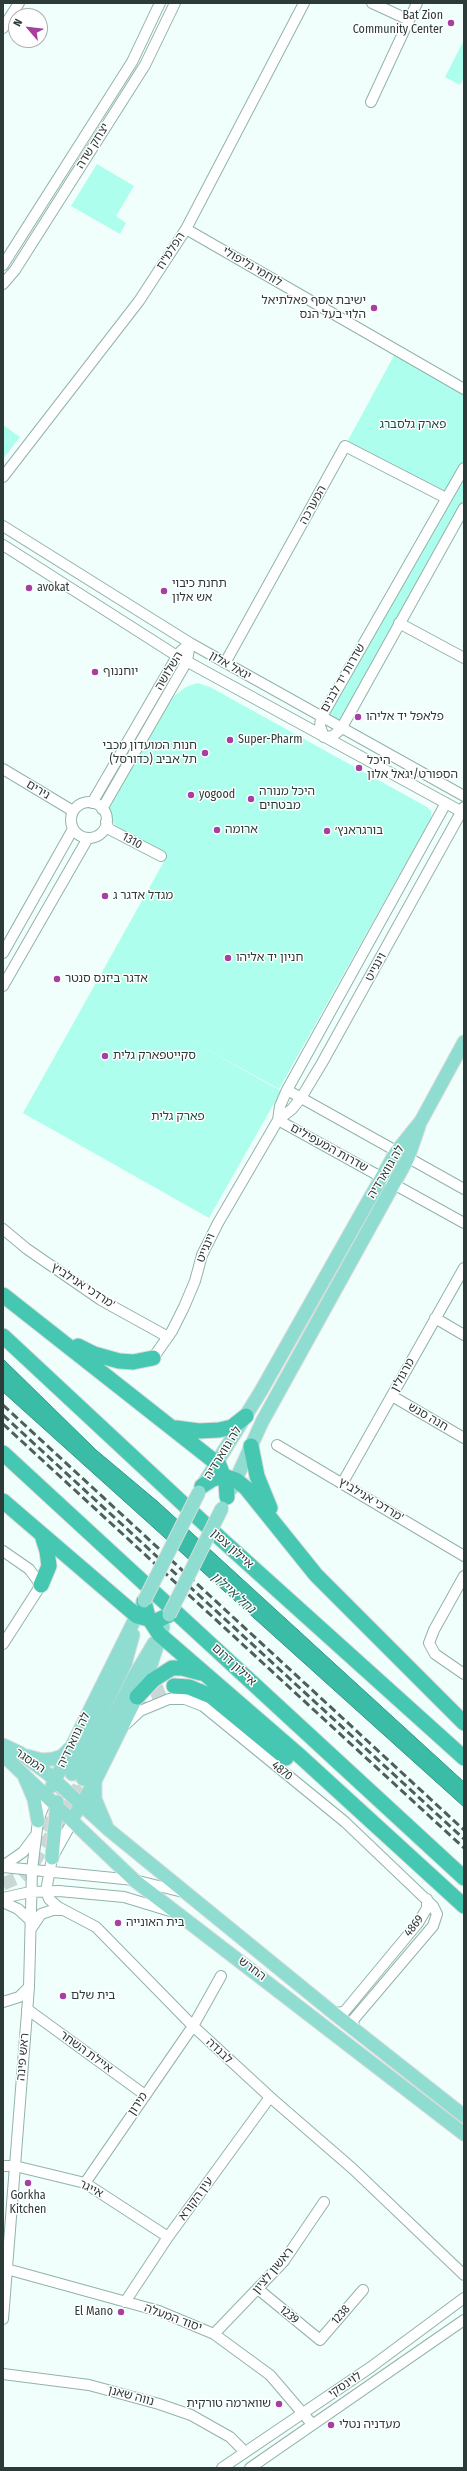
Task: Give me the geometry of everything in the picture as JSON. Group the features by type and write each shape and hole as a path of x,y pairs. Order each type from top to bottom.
{"highway":[{"path":"3,1295 46,1331 174,1427 216,1462 230,1478 246,1488 281,1529 316,1576 464,1723"},
{"path":"46,1331 94,1354 110,1359 133,1362 153,1358"},
{"name":"איילון צפון","path":"3,1336 233,1550 462,1756"},
{"path":"174,1427 199,1431 219,1430 232,1427 246,1416"},
{"path":"251,1446 257,1476 281,1529"},
{"name":"איילון דרום","path":"3,1453 464,1878"},
{"path":"200,1489 213,1479 230,1478"},
{"path":"224,1503 230,1478"},
{"path":"3,1501 41,1535 144,1619 159,1634 301,1757 390,1840 464,1906"},
{"path":"41,1535 47,1551 49,1566 41,1585"},
{"path":"144,1601 144,1619"},
{"path":"144,1619 161,1620 169,1615"},
{"path":"137,1697 148,1684 172,1668 193,1670 210,1678"},
{"path":"174,1686 189,1687 211,1696 390,1840"}],"main road":[{"name":"לה גווארדיה","path":"144,1601 200,1489 246,1416 396,1152 421,1120 464,1042"},
{"name":"לה גווארדיה","path":"230,1478 251,1446 394,1185 408,1158 421,1120"},
{"path":"83,1778 135,1675 169,1615 224,1503"},
{"name":"לה גווארדיה","path":"47,1797 70,1748 144,1619"},
{"path":"72,1822 81,1806 83,1778 125,1664 144,1619"},
{"path":"83,1778 122,1728 153,1661 159,1634"},
{"name":"המסגר","path":"3,1745 20,1753 55,1780"},
{"path":"20,1753 36,1759 53,1759 62,1756 70,1748"},
{"name":"המסגר","path":"3,1755 47,1797"},
{"path":"21,1772 31,1790 38,1821"},
{"path":"83,1778 108,1830"},
{"path":"52,1858 57,1807 55,1780"},
{"name":"החרש","path":"55,1780 108,1830 189,1894 331,2011 464,2116"},
{"name":"החרש","path":"47,1797 134,1880 464,2134"}],"street":[{"path":"3,28 19,3"},
{"name":"יצחק שדה","path":"3,265 132,62 160,3"},
{"name":"יצחק שדה","path":"3,284 15,270 144,65 175,3"},
{"name":"הפלמ\"ח","path":"3,477 139,301 186,229 304,3"},
{"path":"372,3 409,20"},
{"path":"371,102 417,3"},
{"name":"לוחמי גליפולי","path":"186,229 464,389"},
{"name":"המערכה","path":"225,663 272,581 345,446 446,498"},
{"name":"שדרות יד לבנים","path":"464,468 320,718 320,726 324,737 333,736 341,729 398,623 461,520 464,508"},
{"name":"יגאל אלון","path":"3,526 190,643 320,718 464,796"},
{"name":"יגאל אלון","path":"3,545 177,656 463,811"},
{"path":"398,623 464,658"},
{"name":"השלושה","path":"92,803 177,656 190,643"},
{"name":"השלושה","path":"102,809 187,661 190,643"},
{"path":"176,680 186,671 202,670"},
{"name":"נירים","path":"3,769 73,811"},
{"path":"3,986 92,837 105,828 106,822 102,809 92,803 81,804 73,811 71,817 73,829 77,833 92,837 119,839 141,846"},
{"name":"וינגייט","path":"278,1120 280,1106 287,1090 446,803"},
{"name":"וינגייט","path":"153,1358 168,1337 192,1288 208,1240 278,1120 292,1109 301,1098 463,811"},
{"name":"1310","path":"106,822 109,829 161,856"},
{"path":"5,947 73,829"},
{"path":"287,1090 464,1189"},
{"name":"שדרות המעפילים","path":"278,1120 464,1223"},
{"name":"מרדכי אנילביץ'","path":"3,1229 27,1249 101,1300 168,1337"},
{"name":"מרגולין","path":"343,1482 464,1268"},
{"path":"435,1318 464,1335"},
{"name":"חנה סנש","path":"392,1396 464,1438"},
{"name":"מרדכי אנילביץ'","path":"278,1445 343,1482 464,1556"},
{"path":"3,1551 29,1569 41,1585 3,1644"},
{"path":"464,1576 434,1630 429,1643 435,1654 464,1674"},
{"name":"4870","path":"122,1728 132,1717 148,1707 169,1699 177,1698 203,1706 345,1822 427,1899"},
{"name":"ראש פינה","path":"3,2319 5,2268 15,2166 29,1987 30,1892 38,1821 47,1797"},
{"path":"46,1891 48,1871 52,1858 72,1822"},
{"path":"3,1866 24,1852 36,1835"},
{"path":"3,1866 134,1880 189,1894"},
{"path":"3,1898 30,1892 46,1891 124,1897 178,1913"},
{"name":"לבנדה","path":"46,1891 52,1903 96,1926 192,2026 270,2097 353,2169 464,2275"},
{"name":"4869","path":"331,2011 338,2013 345,2011 418,1923 427,1908 427,1899"},
{"name":"4869","path":"356,2031 353,2023 354,2019 433,1926 437,1914 436,1910 427,1899"},
{"path":"3,1902 18,1909 30,1925 41,1914 53,1910 66,1910"},
{"name":"מירון","path":"85,2182 192,2026 221,1976"},
{"path":"3,2002 19,1997 29,1987"},
{"name":"איילת השחר","path":"27,2009 145,2095"},
{"name":"עין הקורא","path":"125,2302 168,2237 270,2097"},
{"name":"אייגר","path":"3,2166 15,2166 85,2182 168,2237"},
{"name":"ראשון לציון","path":"214,2334 284,2261 324,2202"},
{"name":"יסוד המעלה","path":"5,2268 160,2312 214,2334 270,2375 304,2412 312,2424"},
{"name":"1239","path":"258,2289 320,2340"},
{"name":"1238","path":"320,2340 363,2290"},
{"name":"לוינסקי","path":"222,2468 371,2367 464,2298"},
{"name":"לוינסקי","path":"250,2468 464,2320"},
{"name":"נווה שאנן","path":"3,2374 89,2385 159,2404 191,2415 230,2437 245,2452"}],"green space":[{"path":"464,40 464,77 460,85 445,77"},
{"path":"97,164 134,186 116,216 126,223 120,234 71,206"},
{"name":"פארק גלסברג","path":"397,350 464,389 464,462 443,496 345,446"},
{"path":"3,425 20,437 3,459"},
{"path":"464,473 464,504 341,722 326,714"},
{"name":"היכל מנורה מבטחים","path":"197,683 210,687 427,807 431,811 431,818 279,1089 186,1038 281,1091 209,1218 23,1113 167,856 116,826 110,818 110,807 157,721 174,696 186,687"}],"water":[{"name":"נחל איילון","path":"3,1359 96,1450 158,1502 464,1782 464,1807 3,1392"}],"tunnel":[{"path":"134,1711 149,1696 174,1686"},
{"path":"32,1845 53,1813 72,1774"},
{"path":"3,1884 20,1877 31,1867 60,1821 83,1779"},
{"path":"66,1811 84,1789"}],"railway":[{"path":"3,1405 464,1830"},
{"path":"3,1415 464,1839"},
{"path":"3,1424 464,1848"}],"place":[{"name":"Bat Zion Community Center","path":"451,23"},
{"name":"ישיבת אסף פאלתיאל הלוי בעל הנס","path":"374,308"},
{"name":"avokat","path":"29,588"},
{"name":"תחנת כיבוי אש אלון","path":"164,591"},
{"name":"יוחננוף","path":"95,672"},
{"name":"פלאפל יד אליהו","path":"358,717"},
{"name":"Super-Pharm","path":"230,740"},
{"name":"חנות המועדון מכבי תל אביב (כדורסל)","path":"205,753"},
{"name":"היכל הספורט/יגאל אלון","path":"359,768"},
{"name":"yogood","path":"191,795"},
{"name":"היכל מנורה מבטחים","path":"251,799"},
{"name":"ארומה","path":"217,830"},
{"name":"בורגראנץ׳","path":"327,831"},
{"name":"מגדל אדגר ג","path":"105,896"},
{"name":"חניון יד אליהו","path":"228,958"},
{"name":"אדגר ביזנס סנטר","path":"57,979"},
{"name":"סקייטפארק גלית","path":"105,1056"},
{"name":"בית האונייה","path":"118,1923"},
{"name":"בית שלם","path":"63,1996"},
{"name":"Gorkha Kitchen","path":"28,2183"},
{"name":"El Mano","path":"121,2312"},
{"name":"שווארמה טורקית","path":"279,2404"},
{"name":"מעדניה נטלי","path":"331,2425"}],"park label":[{"name":"פארק גלית","path":"178,1117"}]}
